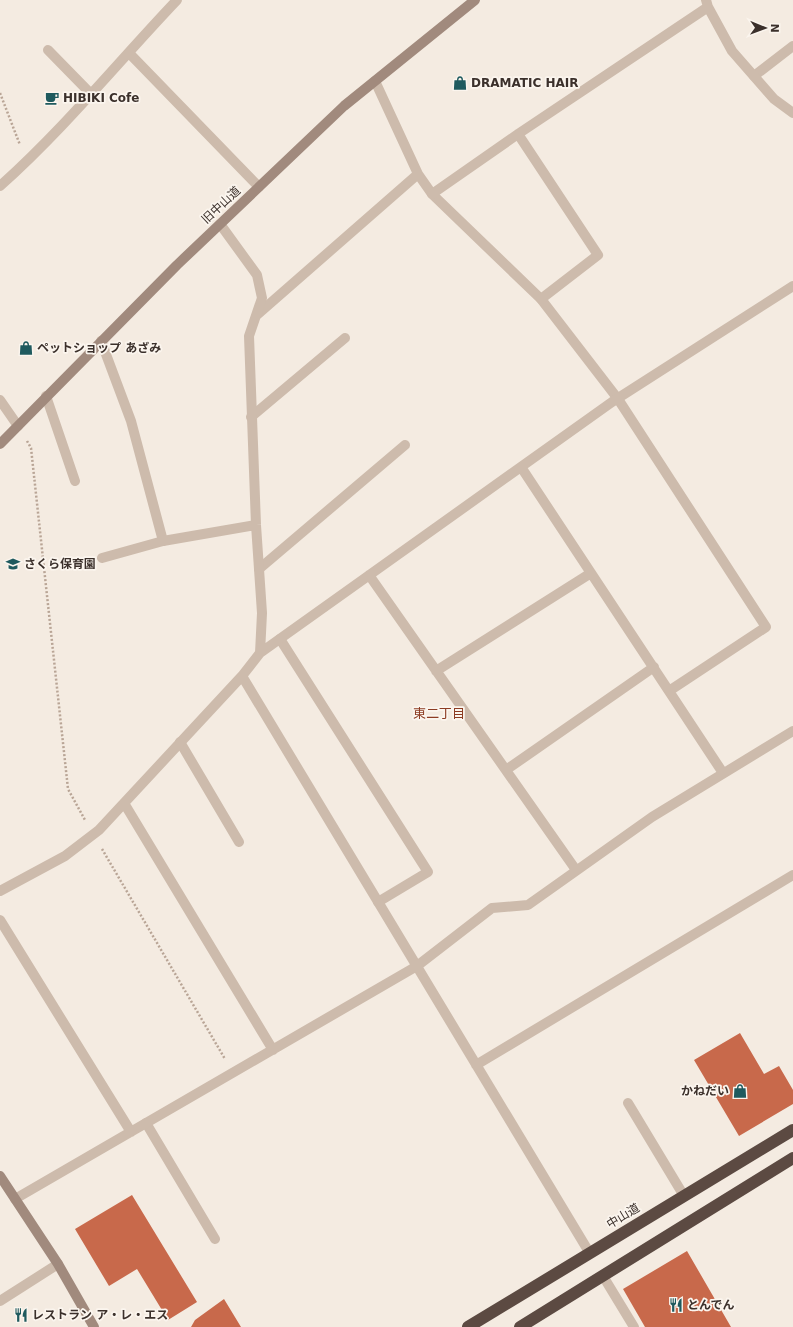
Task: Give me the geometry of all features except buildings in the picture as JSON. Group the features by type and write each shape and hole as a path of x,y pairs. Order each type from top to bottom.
{"highway":[{"name":"中山道","path":"468,1327 589,1252 793,1130"},
{"path":"520,1327 793,1158"}],"main road":[{"name":"旧中山道","path":"0,444 46,396 220,224 344,106 475,0"},
{"path":"0,1176 58,1264 94,1327"}],"street":[{"path":"0,186 26,162 92,95 172,2"},
{"path":"432,194 707,4 732,51 774,99 793,113"},
{"path":"754,76 793,46"},
{"path":"48,50 92,95"},
{"path":"129,53 259,187"},
{"path":"375,81 418,174 432,194 540,299 618,399 766,627 669,691"},
{"path":"518,134 598,255 540,299"},
{"path":"258,314 418,174"},
{"path":"220,224 257,275 262,298 250,336 251,417 262,613 260,653"},
{"path":"0,891 65,856 93,834 124,803 242,676 260,653 618,399 793,286"},
{"path":"251,417 345,338"},
{"path":"101,342 131,421 163,541"},
{"path":"46,396 75,481"},
{"path":"0,400 18,426"},
{"path":"259,569 405,445"},
{"path":"522,467 724,773"},
{"path":"102,558 163,541 256,525"},
{"path":"436,671 591,573"},
{"path":"369,576 576,870"},
{"path":"280,639 428,872 378,902"},
{"path":"506,770 654,667"},
{"path":"242,676 589,1252"},
{"path":"15,1199 417,966 492,908 528,905 652,817 793,731"},
{"path":"180,742 239,842"},
{"path":"124,803 273,1050"},
{"path":"476,1065 793,875"},
{"path":"0,920 131,1132"},
{"path":"628,1103 684,1196"},
{"path":"146,1123 215,1239"},
{"path":"0,1301 58,1264"},
{"path":"603,1276 634,1327"}],"path":[{"path":"0,93 26,162"},
{"path":"18,426 31,448 68,789 233,1073"}],"place":[{"name":"DRAMATIC HAIR","path":"460,83"},
{"name":"HIBIKI Cofe","path":"52,98"},
{"name":"ペットショップ あざみ","path":"26,348"},
{"name":"さくら保育園","path":"13,564"},
{"name":"かねだい","path":"740,1091"},
{"name":"とんでん","path":"676,1305"},
{"name":"レストラン ア・レ・エス","path":"21,1315"}],"district":[{"name":"東二丁目","path":"439,713"}]}
